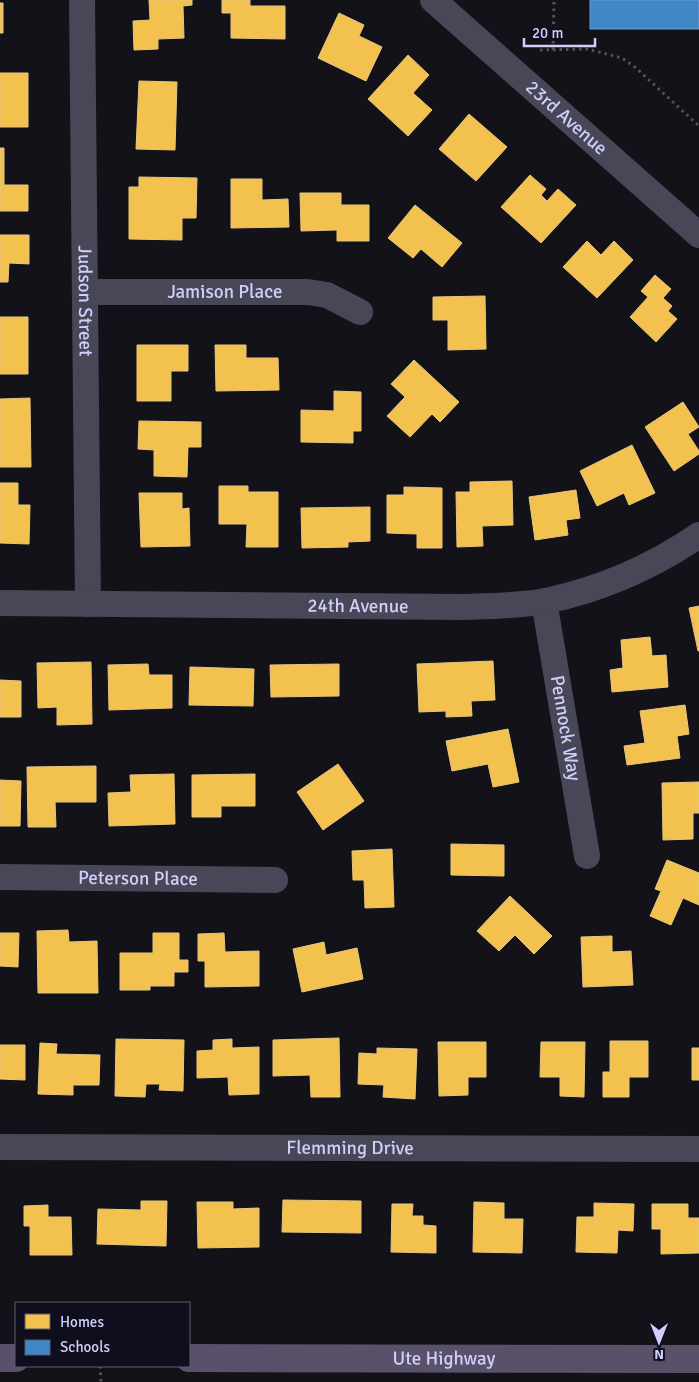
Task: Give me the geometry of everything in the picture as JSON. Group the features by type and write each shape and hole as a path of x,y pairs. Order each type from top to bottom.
{"main road":[{"path":"0,1358 15,1358"},
{"name":"Ute Highway","path":"190,1358 699,1359"}],"street":[{"name":"Judson Street","path":"82,0 88,604"},
{"name":"23rd Avenue","path":"433,0 699,235"},
{"name":"Jamison Place","path":"85,292 308,292 327,295 360,312"},
{"name":"24th Avenue","path":"0,603 504,606 544,601 586,591 626,576 669,555 699,535"},
{"name":"Pennock Way","path":"544,601 587,856"},
{"name":"Peterson Place","path":"0,877 275,880"},
{"name":"Flemming Drive","path":"0,1147 699,1149"}],"path":[{"path":"554,0 554,50"},
{"path":"540,50 588,49 622,58 636,68 699,126"},
{"path":"100,1367 101,1382"}],"building: Homes":[{"path":"149,0 192,0 192,5 183,6 184,38 158,39 158,49 134,50 133,21 150,20"},
{"path":"222,0 250,0 250,6 285,6 285,39 231,38 231,13 222,13"},
{"path":"0,3 3,3 3,33 0,33"},
{"path":"339,13 364,25 359,36 382,47 366,81 318,58"},
{"path":"408,55 429,75 413,93 432,110 408,136 368,99"},
{"path":"0,73 28,73 28,127 0,127"},
{"path":"139,81 177,82 175,150 136,149"},
{"path":"469,114 507,147 476,181 439,149"},
{"path":"0,148 4,148 4,185 28,185 28,211 0,211"},
{"path":"530,175 546,189 541,195 547,201 558,189 576,205 541,243 501,207"},
{"path":"139,177 197,178 196,218 182,218 182,240 129,239 129,187 139,187"},
{"path":"231,179 262,179 262,200 288,199 289,227 231,228"},
{"path":"300,193 341,193 341,205 369,205 369,241 337,241 337,230 301,231"},
{"path":"415,205 462,243 442,267 421,249 413,258 388,238"},
{"path":"0,235 29,235 29,264 9,263 8,282 0,282"},
{"path":"587,241 601,255 614,241 633,260 597,298 563,267"},
{"path":"655,275 671,289 663,298 672,306 668,311 677,319 656,342 630,317 648,297 641,291"},
{"path":"485,296 486,349 448,350 448,320 433,320 433,297"},
{"path":"0,317 28,317 28,374 0,374"},
{"path":"137,345 188,345 188,371 171,371 171,401 137,401"},
{"path":"215,345 246,345 246,358 278,358 279,390 216,391"},
{"path":"414,360 459,402 440,422 432,414 410,437 387,416 405,397 391,384"},
{"path":"334,391 361,392 361,431 353,431 353,443 301,442 301,410 334,411"},
{"path":"30,398 31,467 0,467 0,399"},
{"path":"683,402 699,427 688,434 699,454 674,471 645,427"},
{"path":"139,421 201,422 201,447 188,447 187,477 154,476 154,450 138,449"},
{"path":"632,445 655,493 629,505 624,493 597,506 580,471"},
{"path":"512,481 513,525 482,526 483,546 457,547 456,492 470,492 470,482"},
{"path":"0,483 18,483 18,505 30,505 29,544 0,543"},
{"path":"219,486 248,486 248,492 278,492 278,547 246,547 247,524 219,524"},
{"path":"404,487 442,488 442,548 417,548 417,534 387,533 387,495 404,495"},
{"path":"576,490 580,518 566,520 568,535 535,540 529,497"},
{"path":"139,493 182,493 182,509 189,508 190,546 141,547"},
{"path":"370,507 370,541 348,542 348,547 302,548 301,508"},
{"path":"699,606 699,651 698,651 689,608"},
{"path":"650,637 652,656 666,655 668,687 612,692 610,670 623,668 621,640"},
{"path":"493,661 495,700 471,701 472,716 446,717 446,711 419,712 417,664"},
{"path":"91,662 92,724 57,725 57,707 38,708 37,663"},
{"path":"148,664 149,675 172,675 172,708 109,710 108,665"},
{"path":"339,664 339,696 271,697 270,665"},
{"path":"190,667 254,669 253,706 189,705"},
{"path":"0,680 21,681 21,717 0,717"},
{"path":"685,705 689,734 677,736 680,758 627,765 624,746 645,743 640,711"},
{"path":"508,729 519,782 493,787 488,764 452,771 446,741"},
{"path":"338,764 364,801 323,830 297,792"},
{"path":"96,766 96,802 55,802 56,827 28,827 27,767"},
{"path":"174,774 175,824 109,826 108,793 131,792 130,775"},
{"path":"255,774 255,806 221,806 221,817 192,817 192,775"},
{"path":"0,780 21,781 20,826 0,826"},
{"path":"699,782 699,813 693,813 693,839 663,840 662,783"},
{"path":"451,844 504,845 504,876 451,875"},
{"path":"392,849 394,907 365,908 364,880 353,880 352,851"},
{"path":"667,860 699,873 699,905 683,898 671,925 650,916 661,891 655,889"},
{"path":"510,896 552,936 534,954 515,935 499,951 477,931"},
{"path":"68,930 69,942 97,941 98,993 38,993 37,931"},
{"path":"0,933 19,933 18,967 0,966"},
{"path":"153,933 179,933 179,960 188,960 188,972 174,972 174,986 150,986 150,990 120,990 120,953 153,953"},
{"path":"224,933 225,952 259,951 259,986 205,987 205,961 198,961 198,934"},
{"path":"612,936 612,952 631,951 633,985 583,987 581,937"},
{"path":"324,942 326,955 357,948 363,979 302,992 293,949"},
{"path":"339,1038 340,1097 311,1097 310,1075 273,1076 273,1040"},
{"path":"116,1039 184,1040 183,1091 159,1090 160,1084 146,1084 145,1097 115,1096"},
{"path":"232,1039 232,1048 259,1047 259,1094 229,1095 228,1077 197,1078 197,1051 213,1050 213,1040"},
{"path":"610,1041 648,1041 648,1077 629,1077 629,1097 603,1097 603,1072 610,1072"},
{"path":"438,1042 486,1042 486,1077 468,1077 468,1095 439,1096"},
{"path":"541,1042 585,1042 584,1097 560,1096 560,1077 540,1077"},
{"path":"40,1043 57,1044 56,1054 100,1055 99,1085 73,1085 73,1095 38,1094"},
{"path":"0,1045 25,1045 25,1080 0,1079"},
{"path":"377,1048 417,1049 415,1099 383,1097 384,1085 358,1084 359,1053 377,1054"},
{"path":"692,1048 699,1048 699,1080 692,1080"},
{"path":"283,1200 361,1201 361,1233 282,1232"},
{"path":"141,1201 167,1201 166,1246 97,1244 98,1209 141,1210"},
{"path":"197,1202 233,1202 233,1209 259,1208 259,1247 198,1248"},
{"path":"474,1202 504,1203 504,1219 523,1219 522,1253 473,1252"},
{"path":"594,1203 634,1204 633,1231 618,1230 617,1253 576,1252 577,1217 594,1217"},
{"path":"392,1204 413,1204 412,1216 423,1216 423,1225 436,1226 436,1253 391,1252"},
{"path":"652,1204 688,1204 688,1218 699,1218 699,1253 661,1254 661,1229 652,1229"},
{"path":"48,1205 48,1217 71,1217 72,1255 30,1255 30,1226 24,1226 24,1206"}],"building: Schools":[{"path":"590,0 699,0 699,29 590,29"}]}
